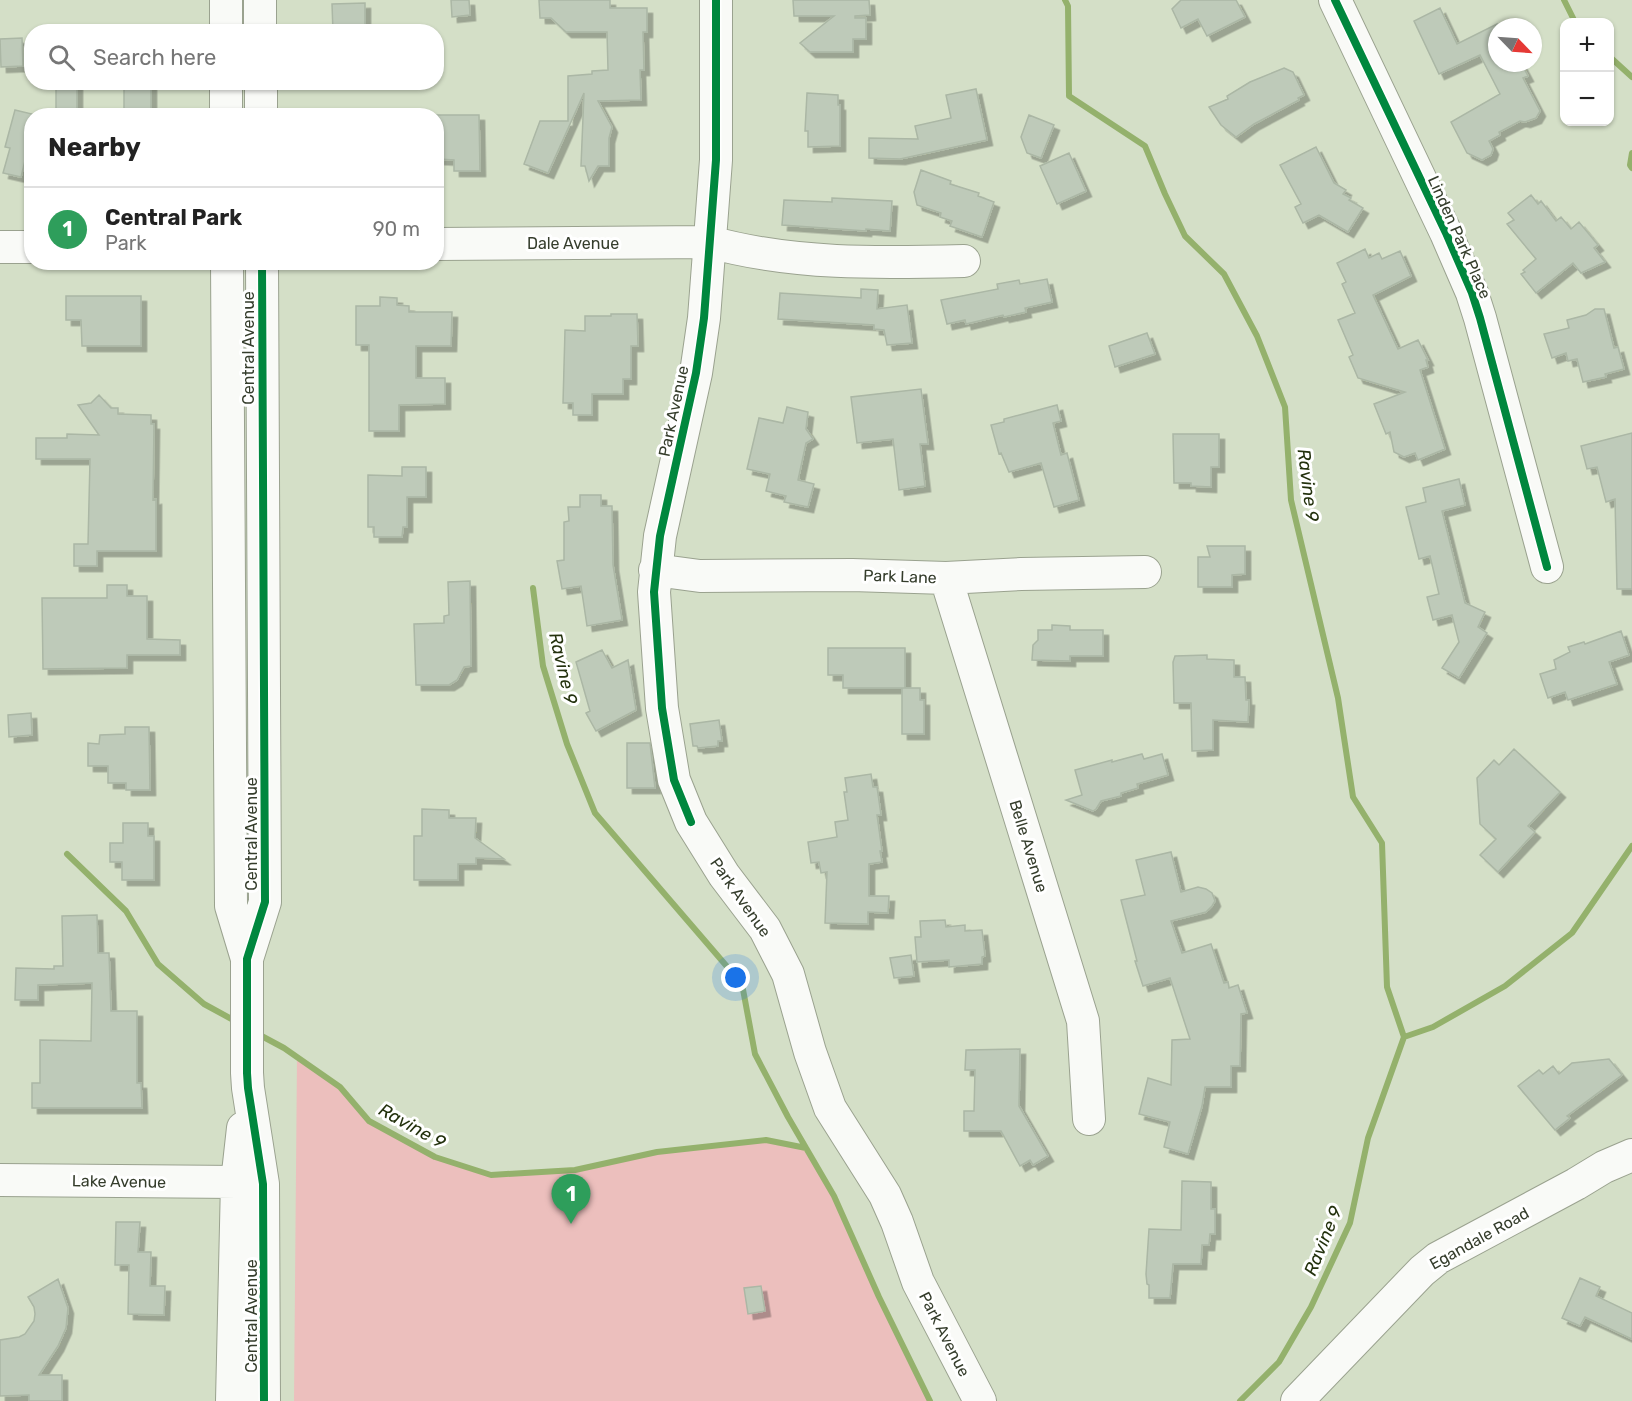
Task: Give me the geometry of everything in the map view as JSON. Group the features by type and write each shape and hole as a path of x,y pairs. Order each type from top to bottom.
{"street":[{"path":"226,0 226,24"},
{"path":"260,0 260,24"},
{"name":"Park Avenue","path":"716,0 716,160 704,318 696,373 660,536 655,570 654,592 662,708 674,780 692,822 724,875 765,929 788,974 810,1052 830,1108 885,1195 918,1282 980,1401"},
{"name":"Linden Park Place","path":"1335,0 1446,233 1472,293 1547,567"},
{"path":"226,90 226,108"},
{"path":"261,90 261,108"},
{"name":"Dale Avenue","path":"444,244 710,242 735,249 816,260 880,263 964,261"},
{"path":"0,247 24,247"},
{"name":"Central Avenue","path":"227,270 231,906 248,959"},
{"name":"Central Avenue","path":"262,270 265,902 248,959 248,1080 250,1183 264,1401"},
{"path":"229,564 263,566"},
{"name":"Park Lane","path":"655,570 700,576 852,575 946,578 1144,572"},
{"name":"Belle Avenue","path":"946,578 1083,1021 1089,1119"},
{"name":"Egandale Road","path":"1297,1401 1422,1271 1438,1258 1604,1167 1632,1155"},
{"name":"Lake Avenue","path":"0,1180 250,1183"},
{"name":"Central Avenue","path":"232,1401 250,1183"}],"shaded area":[{"path":"297,1056 340,1087 369,1121 435,1157 490,1175 574,1170 657,1152 766,1140 806,1148 834,1196 879,1297 930,1401 294,1401"}],"building":[{"path":"451,0 469,0 470,15 452,17"},
{"path":"539,0 610,0 610,8 647,8 647,32 643,32 644,70 640,70 641,100 598,101 612,127 609,138 609,166 598,166 589,181 585,166 581,166 584,93 548,173 524,164 540,121 568,121 568,76 608,70 607,32 566,32 551,18 540,18"},
{"path":"793,0 869,0 870,15 855,16 855,18 866,18 866,39 853,39 853,52 810,52 800,43 834,16 794,16"},
{"path":"1181,0 1236,0 1245,17 1207,36 1198,19 1181,28 1172,9"},
{"path":"365,3 365,24 333,24 332,4"},
{"path":"1440,8 1457,44 1488,28 1488,71 1480,55 1439,74 1414,21"},
{"path":"22,38 23,66 1,67 0,39"},
{"path":"1284,68 1293,72 1304,95 1298,98 1299,100 1254,124 1236,137 1221,125 1209,107 1228,99 1227,96 1250,82"},
{"path":"1489,72 1526,72 1528,76 1523,78 1540,111 1536,118 1525,122 1520,121 1499,132 1500,135 1489,141 1493,149 1491,155 1482,160 1467,153 1451,122 1500,94"},
{"path":"976,89 987,140 900,159 869,158 869,138 918,139 915,126 951,118 946,95"},
{"path":"56,90 77,90 77,108 56,108"},
{"path":"124,90 151,90 151,108 124,108"},
{"path":"807,93 838,95 840,146 808,147 808,131 805,131"},
{"path":"15,110 24,112 24,165 21,177 3,173 10,148 5,147"},
{"path":"444,115 479,115 480,171 454,171 454,160 444,159"},
{"path":"1029,115 1054,125 1041,158 1027,153 1021,137"},
{"path":"1316,147 1334,183 1346,190 1343,194 1351,198 1349,200 1363,208 1348,232 1319,215 1303,223 1295,207 1301,204 1280,165"},
{"path":"1069,153 1086,191 1057,204 1040,166"},
{"path":"921,170 951,181 950,184 979,193 978,196 994,202 982,237 950,226 952,221 940,217 941,213 917,205 914,192"},
{"path":"1531,195 1538,204 1541,201 1556,221 1561,217 1571,229 1579,222 1598,245 1594,248 1605,262 1581,273 1573,263 1536,293 1521,274 1536,259 1507,224 1514,220 1508,213"},
{"path":"832,198 892,201 890,231 782,225 784,200 832,202"},
{"path":"1365,249 1369,258 1379,253 1382,259 1400,251 1411,276 1373,295 1398,349 1418,340 1428,360 1426,360 1428,367 1420,370 1445,449 1418,460 1415,453 1404,457 1394,452 1390,432 1386,434 1374,404 1405,392 1358,378 1349,357 1353,355 1338,320 1355,313 1342,284 1346,282 1337,263"},
{"path":"1047,279 1052,302 1025,308 1026,312 1004,317 1003,315 966,324 965,320 947,324 941,300 998,289 997,284 1019,280 1020,284"},
{"path":"861,289 878,290 877,309 907,305 912,343 887,345 884,330 874,329 874,325 778,319 780,293 861,298"},
{"path":"66,296 141,296 141,346 82,346 81,320 66,320"},
{"path":"380,297 397,298 397,305 409,306 409,312 452,312 451,346 416,346 416,378 445,378 445,404 399,405 399,431 369,431 369,345 356,345 356,306 380,306"},
{"path":"1595,309 1604,309 1614,348 1618,347 1624,369 1605,374 1606,377 1583,382 1577,359 1568,361 1566,353 1552,358 1544,334 1569,328 1567,320 1586,315"},
{"path":"611,314 637,314 638,346 631,346 631,379 623,379 623,394 592,394 592,415 573,415 573,403 563,403 565,330 585,331 585,316 611,316"},
{"path":"1147,333 1155,354 1115,367 1109,346"},
{"path":"921,389 928,444 920,444 925,486 899,490 893,439 857,443 851,397"},
{"path":"99,395 111,408 118,408 118,414 151,415 151,424 154,424 153,500 156,499 156,551 97,551 97,566 74,566 74,544 88,544 90,459 36,459 36,438 67,438 67,434 99,435 78,405 91,403"},
{"path":"1057,405 1061,421 1053,423 1061,455 1067,453 1079,500 1054,507 1041,463 1009,472 1001,453 999,454 991,425 1004,422 1004,419"},
{"path":"787,407 808,412 806,429 813,439 806,443 798,480 814,484 808,507 784,502 786,496 766,491 770,474 747,469 759,418 783,423"},
{"path":"1632,433 1632,589 1617,589 1615,499 1606,502 1597,467 1587,469 1581,446"},
{"path":"1173,434 1219,434 1219,467 1211,467 1211,487 1191,486 1191,483 1174,483"},
{"path":"402,467 426,467 426,497 407,497 407,527 403,527 402,537 374,537 374,527 368,527 368,475 402,476"},
{"path":"1459,479 1465,505 1442,511 1465,603 1485,612 1478,627 1487,633 1459,678 1442,668 1459,642 1452,615 1433,620 1427,597 1439,594 1430,556 1419,559 1406,507 1426,502 1423,488"},
{"path":"580,495 601,495 601,506 612,506 613,565 622,620 587,626 581,586 562,589 557,561 564,560 564,522 569,521 568,507 580,507"},
{"path":"1207,546 1245,546 1245,574 1232,575 1232,587 1198,587 1198,557 1210,557"},
{"path":"470,581 471,666 464,667 457,680 449,685 416,685 414,624 444,623 444,616 449,615 448,582"},
{"path":"107,585 127,585 127,596 147,596 147,639 180,640 180,655 127,655 127,668 43,669 42,598 107,598"},
{"path":"1052,625 1070,626 1070,630 1103,630 1103,656 1070,656 1070,661 1032,660 1033,645 1038,640 1038,630 1052,630"},
{"path":"1621,631 1629,655 1609,662 1617,684 1568,700 1565,692 1548,698 1540,674 1556,669 1554,660 1570,652 1568,647 1584,642 1585,644"},
{"path":"828,648 905,648 905,688 843,688 843,675 828,675"},
{"path":"602,650 612,668 628,660 636,710 596,731 586,713 590,711 576,662"},
{"path":"1207,655 1207,659 1234,660 1234,677 1245,677 1246,700 1249,700 1248,722 1213,720 1213,750 1192,751 1191,703 1174,703 1173,662 1175,656"},
{"path":"902,688 920,688 920,700 924,700 924,734 902,734"},
{"path":"31,713 32,735 9,737 8,715"},
{"path":"719,720 722,741 718,741 718,746 698,748 693,746 690,724"},
{"path":"125,727 149,727 150,790 126,790 126,783 108,783 108,766 88,766 88,743 99,744 100,735 125,734"},
{"path":"627,743 650,743 655,788 627,788"},
{"path":"1514,749 1560,792 1528,826 1535,832 1498,872 1480,855 1496,839 1480,824 1477,778 1494,760 1499,765"},
{"path":"1142,754 1144,759 1162,754 1168,775 1137,784 1138,788 1121,793 1121,796 1101,801 1093,811 1066,800 1082,795 1075,770"},
{"path":"871,774 873,787 877,787 881,815 877,815 882,862 869,864 869,896 889,896 888,913 868,912 868,924 825,923 827,872 821,873 819,862 811,863 808,842 837,837 835,822 848,820 844,792 847,792 845,778"},
{"path":"422,809 449,810 449,818 476,818 475,838 504,859 476,858 476,864 458,864 458,880 414,880 414,836 422,836"},
{"path":"123,823 148,823 148,836 154,836 154,880 122,880 122,862 110,862 110,843 123,843"},
{"path":"1171,852 1181,892 1198,887 1206,889 1212,893 1215,901 1206,912 1171,921 1182,953 1211,944 1224,983 1228,982 1229,988 1238,985 1247,1013 1241,1014 1240,1066 1231,1066 1231,1087 1205,1087 1188,1154 1164,1147 1170,1122 1139,1114 1148,1078 1171,1085 1172,1040 1190,1039 1170,978 1143,986 1121,900 1145,895 1136,860"},
{"path":"97,915 98,953 109,953 111,1011 137,1011 137,1083 141,1083 142,1108 32,1108 32,1083 40,1083 40,1040 91,1041 92,983 38,985 38,1000 15,1000 16,968 54,969 54,966 63,966 62,916"},
{"path":"945,920 946,927 965,925 965,931 982,930 985,956 982,957 982,964 949,967 949,960 917,962 915,937 921,937 920,921"},
{"path":"911,955 914,976 894,978 890,958"},
{"path":"1020,1049 1019,1106 1048,1156 1033,1165 1030,1160 1020,1166 1001,1131 964,1131 964,1111 974,1111 975,1070 965,1070 966,1050"},
{"path":"1609,1059 1622,1075 1567,1116 1570,1118 1555,1130 1518,1086 1539,1070 1543,1074 1553,1066 1559,1074 1572,1063"},
{"path":"1182,1181 1211,1182 1211,1209 1215,1209 1215,1234 1210,1234 1209,1245 1202,1245 1201,1264 1173,1264 1170,1298 1149,1298 1146,1274 1149,1229 1181,1230"},
{"path":"116,1222 140,1222 138,1252 151,1252 150,1286 165,1286 164,1315 128,1314 129,1265 115,1265"},
{"path":"1580,1278 1600,1287 1596,1296 1632,1313 1632,1339 1585,1317 1580,1326 1562,1318"},
{"path":"58,1279 68,1308 66,1328 58,1346 39,1375 62,1375 62,1401 29,1401 29,1395 0,1396 0,1340 25,1334 34,1321 35,1314 28,1297"},
{"path":"761,1286 765,1311 748,1314 744,1288"}],"waterway":[{"name":"Ravine 9","path":"1065,0 1068,6 1069,96 1145,146 1185,236 1224,274 1257,336 1285,407 1291,500 1338,698 1353,797 1382,843 1387,987 1404,1037 1368,1138 1350,1223 1311,1307 1279,1362 1240,1401"},
{"name":"Ravine 9","path":"1564,0 1573,18"},
{"name":"Ravine 9","path":"1614,61 1632,77"},
{"name":"Ravine 9","path":"1632,153 1630,165 1632,168"},
{"name":"Ravine 9","path":"533,588 543,666 567,744 595,813 742,984 755,1054 834,1196 879,1297 930,1401"},
{"name":"Ravine 9","path":"1404,1037 1433,1027 1505,986 1572,933 1632,846"},
{"name":"Ravine 9","path":"67,854 126,911 158,964 204,1004 237,1022"},
{"name":"Ravine 9","path":"256,1033 284,1048 340,1087 369,1121 435,1157 491,1175 575,1170 657,1152 766,1140 806,1148"}],"cycle path":[{"path":"691,822 674,780 662,708 654,592 660,536 696,373 704,318 716,160 716,0"},
{"path":"1335,0 1446,233 1472,293 1547,567"},
{"path":"262,270 265,902 247,959 247,1073 263,1184 264,1401"}],"place":[{"name":"Central Park","path":"571,1224"}]}
